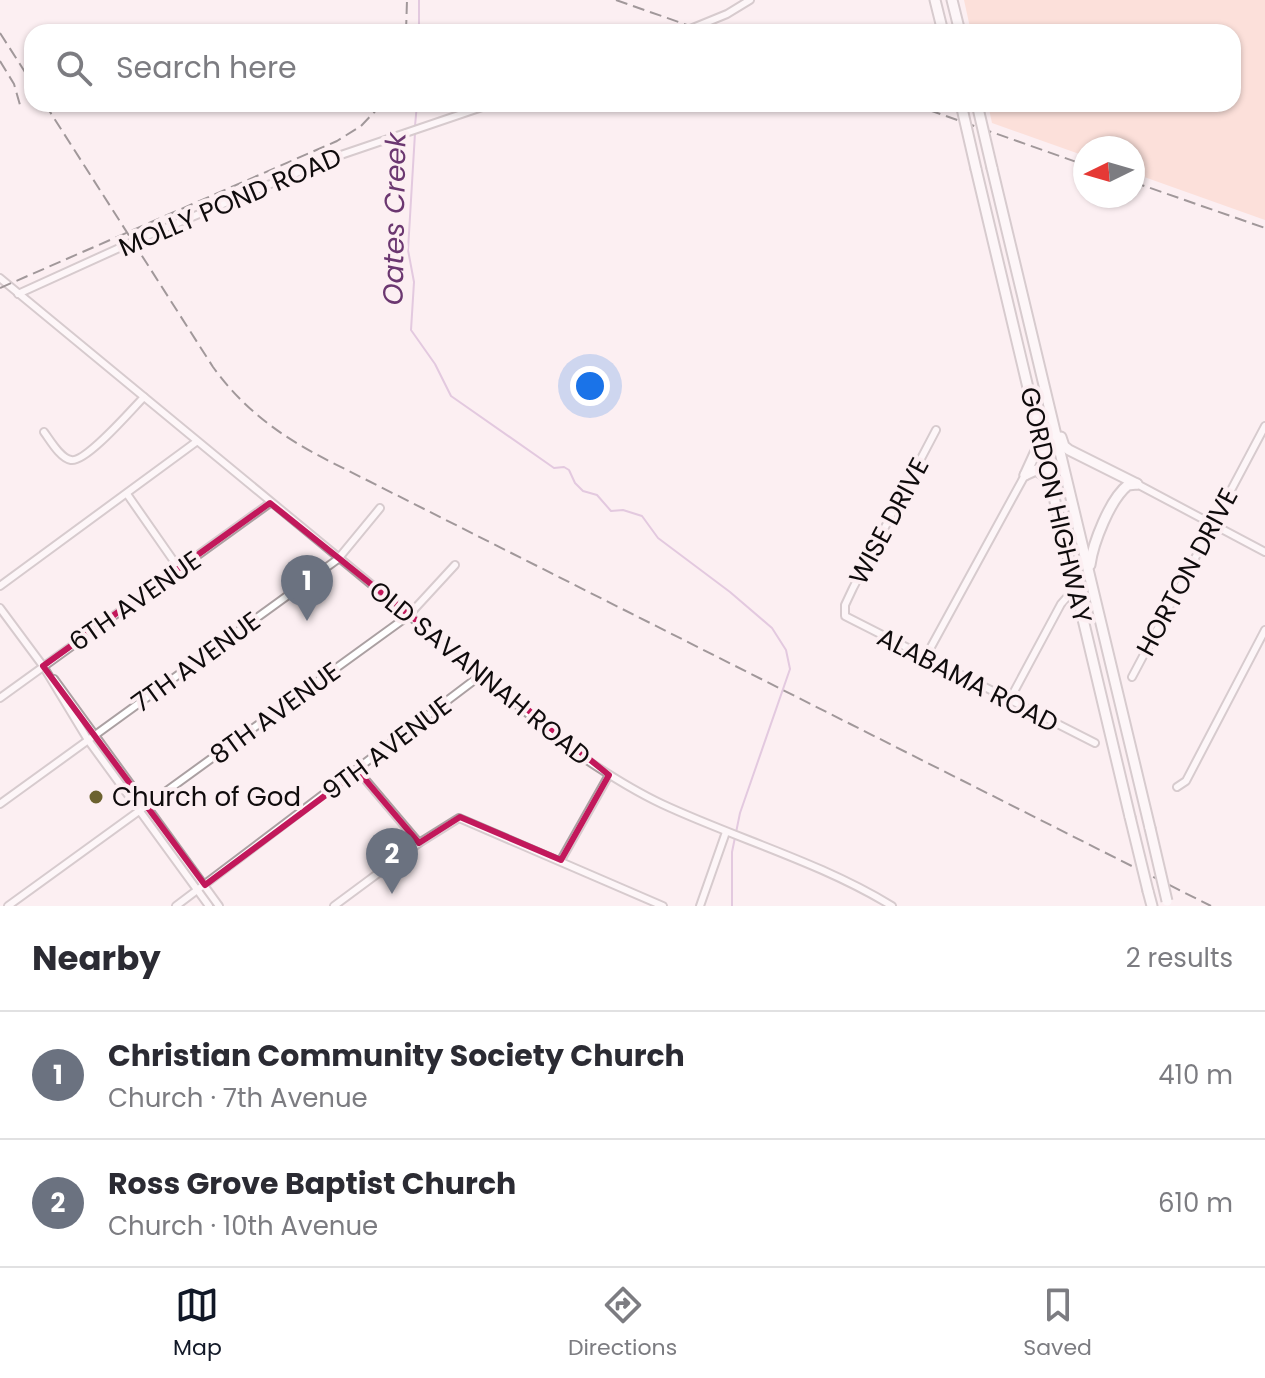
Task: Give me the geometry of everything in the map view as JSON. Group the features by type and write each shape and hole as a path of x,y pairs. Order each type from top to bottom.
{"highway":[{"path":"935,0 941,24"},
{"path":"952,0 958,24"},
{"name":"GORDON HIGHWAY","path":"963,112 1152,906"},
{"name":"GORDON HIGHWAY","path":"979,112 1168,904"},
{"path":"1053,426 1069,450 1137,484"},
{"path":"1025,475 1041,440"},
{"path":"1025,475 1036,470 1052,481"},
{"path":"1089,572 1092,546 1119,494 1128,485 1137,484"}],"street":[{"path":"703,24 750,0"},
{"name":"MOLLY POND ROAD","path":"18,294 332,158 468,112"},
{"name":"OLD SAVANNAH ROAD","path":"0,278 572,750 659,803 795,858 892,906"},
{"path":"44,432 63,456 71,460 79,459 112,431 144,397"},
{"name":"HORTON DRIVE","path":"1132,677 1265,426"},
{"name":"WISE DRIVE","path":"844,612 853,588 936,430"},
{"path":"0,586 196,442"},
{"path":"925,658 1025,475"},
{"path":"1137,484 1265,552"},
{"path":"127,494 180,570"},
{"name":"6TH AVENUE","path":"0,698 270,503"},
{"name":"7TH AVENUE","path":"0,804 338,559 380,508"},
{"name":"8TH AVENUE","path":"8,906 408,616 455,565"},
{"path":"1009,701 1061,604 1076,593"},
{"path":"0,608 65,691 92,738 201,888 219,906"},
{"name":"ALABAMA ROAD","path":"844,612 854,622 1095,743"},
{"path":"1177,787 1186,781 1262,644 1265,630"},
{"name":"9TH AVENUE","path":"176,906 481,675"},
{"path":"358,771 419,843"},
{"path":"561,860 609,775"},
{"path":"334,906 419,843 459,818 663,906"},
{"path":"700,906 730,833"},
{"path":"201,888 209,906"}],"highlighted area":[{"path":"270,503 609,775 561,860 460,817 419,843 358,771 205,885 43,666"}],"shaded area":[{"path":"964,0 1265,0 1265,220 1145,177 1145,136 1073,136 1073,152 992,123 990,112 1241,112 1241,24 969,24"}],"waterway":[{"name":"Oates Creek","path":"419,0 419,24"},
{"name":"Oates Creek","path":"415,126 416,112"},
{"name":"Oates Creek","path":"415,133 408,250 414,282 411,330 435,364 451,396 554,468 569,470 583,491 597,495 611,511 623,510 642,516 658,538 772,628 786,650 790,669 740,813 732,852 732,906"}],"railway":[{"path":"406,24 407,0"},
{"path":"616,0 684,24"},
{"path":"0,33 24,70"},
{"path":"0,61 14,84 20,105"},
{"path":"50,112 213,367 251,410 280,432 329,461 1211,906"},
{"path":"0,288 337,141 361,126 374,112"},
{"path":"935,112 1073,161"},
{"path":"1145,186 1265,228"}],"place":[{"name":"Christian Community Society Church","path":"307,621"},
{"name":"Church of God","path":"96,797"},
{"name":"Ross Grove Baptist Church","path":"392,894"}]}
